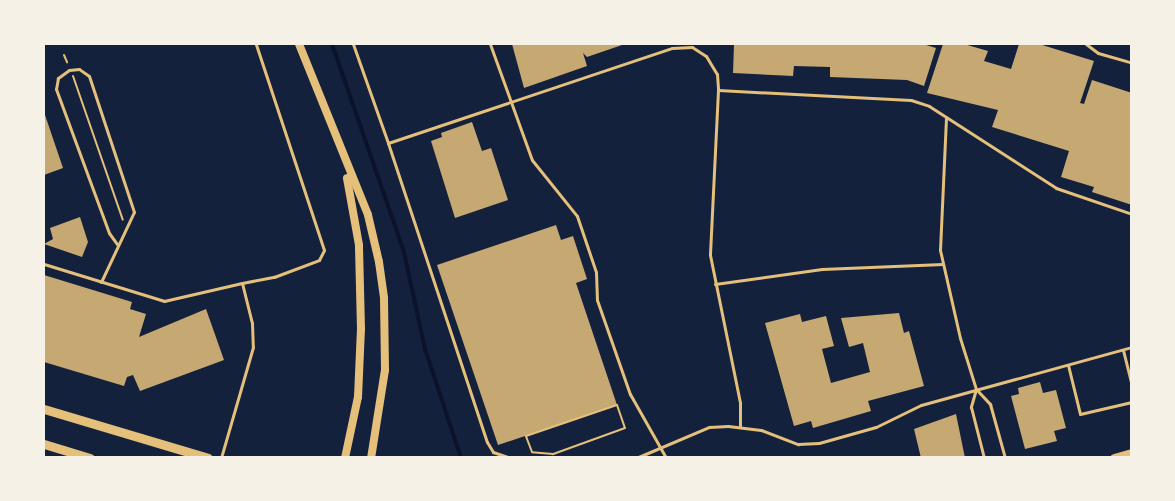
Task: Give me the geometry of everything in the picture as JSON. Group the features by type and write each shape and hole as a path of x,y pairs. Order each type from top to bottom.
{"main road":[{"path":"299,44 345,165 368,215 384,298 385,369 370,458"},
{"path":"345,165 359,245 362,329 358,397 345,458"},
{"path":"44,409 208,458"},
{"path":"44,444 90,458"},
{"path":"1114,458 1131,453"}],"lane":[{"path":"44,264 164,302 274,277 319,260 324,250 256,44"},
{"path":"353,44 489,447 510,458"},
{"path":"490,44 532,160 577,216 596,272 597,300 628,388 666,458"},
{"path":"1086,44 1106,57 1131,63"},
{"path":"388,143 512,100 682,47 692,47 706,56 717,74 718,90 711,234 715,284 740,403 740,427"},
{"path":"101,282 117,244 128,225 133,205 88,76 79,69 69,70 58,78 56,89 109,233 117,244"},
{"path":"718,90 897,97 929,106 1056,188 1131,214"},
{"path":"946,118 939,231 943,264 976,389 990,404 1005,458"},
{"path":"715,284 822,269 943,264"},
{"path":"221,458 253,347 252,323 242,283"},
{"path":"636,458 709,427 740,427 798,444 819,443 976,389 1131,347"},
{"path":"1123,350 1131,386"},
{"path":"1068,365 1080,414 1131,402"},
{"path":"976,389 971,406 984,458"}],"path":[{"path":"64,55 119,216 128,225"},
{"path":"617,405 625,428 553,454 532,453 526,436 617,405"}],"building":[{"path":"512,44 625,44 587,57 583,53 587,66 524,88"},
{"path":"734,44 923,44 936,48 924,86 907,80 830,77 830,67 794,66 793,76 733,73"},
{"path":"943,44 964,44 988,51 984,61 1011,69 1019,44 1039,44 1094,61 1080,103 1084,104 1092,80 1132,93 1132,205 1092,192 1094,187 1061,177 1069,151 992,127 998,110 927,93"},
{"path":"44,112 63,168 44,175"},
{"path":"472,122 482,151 491,148 508,200 455,218 431,141 442,137 441,133"},
{"path":"80,217 88,242 82,257 44,244 53,239 50,228"},
{"path":"556,225 561,240 573,236 587,279 576,283 617,405 498,445 437,265"},
{"path":"44,275 132,302 130,309 146,314 139,337 206,309 224,360 140,391 133,375 127,377 124,386 44,362"},
{"path":"899,313 904,333 909,331 924,386 868,401 871,411 813,428 811,421 794,426 765,323 800,314 802,322 826,316 834,346 822,349 831,383 870,372 863,343 849,347 841,318"},
{"path":"1040,382 1043,393 1056,390 1066,428 1054,431 1057,441 1025,449 1011,396 1019,394 1018,388"},
{"path":"956,414 965,458 921,458 914,429"}],"waterway":[{"path":"332,44 404,252 425,349 461,458"}]}
